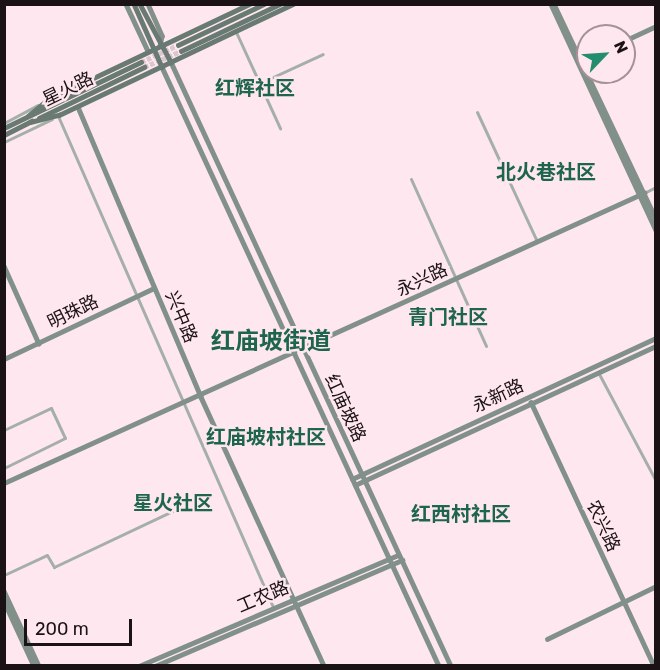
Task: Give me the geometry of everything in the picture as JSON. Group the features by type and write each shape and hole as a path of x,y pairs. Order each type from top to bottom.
{"main road":[{"path":"126,4 148,51"},
{"path":"134,4 157,47 171,62"},
{"path":"140,4 157,47 162,67"},
{"path":"148,4 162,36 157,47"},
{"path":"28,116 47,100 249,4"},
{"path":"178,45 264,4"},
{"path":"181,51 280,4"},
{"path":"30,122 60,115 78,107 293,4"},
{"path":"552,4 576,56"},
{"path":"636,35 656,26"},
{"name":"红庙坡路","path":"171,62 451,666"},
{"name":"星火路","path":"4,128 142,64 4,135"},
{"name":"红庙坡路","path":"162,67 439,666"},
{"path":"590,84 656,219"},
{"name":"兴中路","path":"78,107 201,397 324,666"},
{"path":"642,194 656,230"},
{"name":"永兴路","path":"4,483 184,405 642,194"},
{"path":"4,266 39,344"},
{"name":"明珠路","path":"4,359 154,288"},
{"name":"永新路","path":"354,482 362,475 656,338"},
{"name":"永新路","path":"354,482 364,481 656,346"},
{"name":"农兴路","path":"528,397 654,666"},
{"name":"工农路","path":"155,666 389,557 400,557"},
{"name":"工农路","path":"139,666 273,607 293,602 392,564 400,557"},
{"path":"547,639 656,586"},
{"path":"4,591 39,666"},
{"path":"4,601 34,666"}],"street":[{"path":"236,32 280,128"},
{"path":"260,83 323,54"},
{"path":"4,123 47,100"},
{"path":"477,112 537,241"},
{"path":"4,141 60,115 273,607"},
{"path":"411,179 486,346"},
{"name":"永兴路","path":"642,194 656,187"},
{"path":"598,372 656,481"},
{"path":"4,430 51,408 65,438 4,468"},
{"path":"4,575 47,555 54,567 185,505"}],"tunnel":[{"path":"141,62 178,45"},
{"path":"144,67 181,51"}],"railway":[{"path":"4,14 4,50"}],"district":[{"name":"红辉社区","path":"255,88"},
{"name":"北火巷社区","path":"546,172"},
{"name":"青门社区","path":"448,317"},
{"name":"红庙坡街道","path":"271,342"},
{"name":"红庙坡村社区","path":"266,437"},
{"name":"星火社区","path":"173,503"},
{"name":"红西村社区","path":"461,514"}]}
